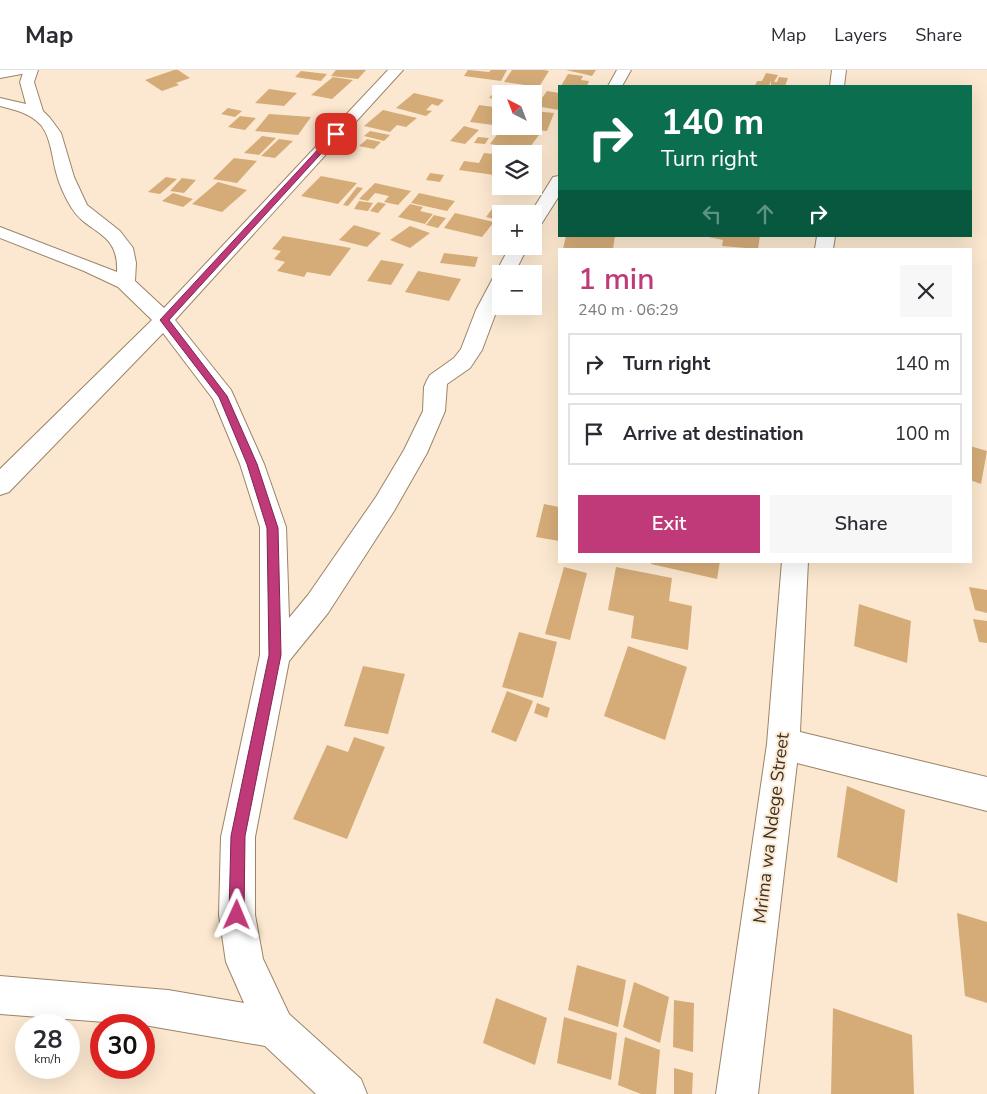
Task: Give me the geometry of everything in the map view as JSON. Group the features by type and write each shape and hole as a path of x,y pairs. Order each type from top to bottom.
{"street":[{"path":"0,74 22,70"},
{"path":"30,70 27,82 36,112 51,128 56,139 66,178 78,205 86,215 111,231 126,251 128,266 125,283"},
{"path":"0,485 164,320 396,70"},
{"path":"616,85 624,70"},
{"path":"837,85 839,70"},
{"path":"0,102 36,112"},
{"path":"542,209 558,183"},
{"path":"0,232 125,283 164,320 223,396 255,473 273,528 275,655 238,836 237,915 245,962 275,1028 346,1094"},
{"path":"275,655 318,604 385,504 415,453 434,412 435,388 438,380 462,363 471,350 492,298"},
{"name":"Mrima wa Ndege Street","path":"737,1094 783,744 795,563"},
{"path":"783,744 987,794"},
{"path":"0,995 168,1010 275,1028"}],"building":[{"path":"178,70 190,78 176,83 179,85 162,91 145,80"},
{"path":"336,70 366,70 358,79 331,76"},
{"path":"468,70 489,72 491,70 507,70 501,81 464,76"},
{"path":"512,70 549,71 540,85 504,82"},
{"path":"566,70 596,70 592,76"},
{"path":"301,71 327,74 321,81 295,77"},
{"path":"766,73 778,75 774,82 777,82 779,77 788,78 785,85 771,85 771,81 769,85 755,85 757,81 762,81"},
{"path":"568,74 583,76 581,80 589,81 587,85 562,85"},
{"path":"333,77 353,80 332,99 311,95"},
{"path":"269,89 297,93 284,106 255,103"},
{"path":"547,91 558,93 558,110 542,107 542,98"},
{"path":"414,93 444,100 438,106 432,104 426,110 432,111 426,116 396,108"},
{"path":"479,105 492,107 492,125 470,122"},
{"path":"228,108 242,111 235,117 221,114"},
{"path":"383,110 417,118 406,127 397,125 390,132 364,126"},
{"path":"542,112 554,113 547,131 542,130"},
{"path":"269,114 311,117 298,135 255,131"},
{"path":"240,116 256,118 245,130 228,127"},
{"path":"464,126 479,130 465,144 450,141"},
{"path":"370,131 390,135 384,141 364,136"},
{"path":"497,135 539,135 532,145 490,144"},
{"path":"262,136 276,138 259,155 244,153"},
{"path":"478,137 489,138 485,144 474,143"},
{"path":"279,139 293,141 275,158 261,156"},
{"path":"367,139 381,142 374,149 359,146"},
{"path":"484,153 492,154 492,175 459,170 464,161 479,163"},
{"path":"234,158 257,161 237,183 213,179"},
{"path":"430,173 444,175 440,182 426,180"},
{"path":"321,176 357,183 338,204 301,196"},
{"path":"166,177 177,179 160,194 148,192"},
{"path":"182,178 196,180 184,193 170,191"},
{"path":"218,182 247,190 222,212 192,204"},
{"path":"375,183 411,191 398,205 384,202 389,196 375,193 368,201 359,199"},
{"path":"357,187 363,188 348,206 343,205"},
{"path":"173,193 193,199 183,207 162,201"},
{"path":"419,193 455,201 447,211 411,203"},
{"path":"359,201 373,203 368,211 354,209"},
{"path":"378,202 386,204 378,213 370,211"},
{"path":"410,204 423,207 420,211 433,214 425,224 398,217"},
{"path":"492,209 492,218 486,217"},
{"path":"455,213 492,222 492,224 482,237 444,228"},
{"path":"434,215 446,218 438,228 426,225"},
{"path":"354,225 381,233 367,247 339,240"},
{"path":"410,226 430,233 410,248 390,240"},
{"path":"283,236 351,248 330,276 307,272 304,277 277,271 285,262 274,259 281,251 272,249"},
{"path":"566,237 615,237 613,248 563,248"},
{"path":"709,237 760,237 758,248 722,246 723,240"},
{"path":"444,253 478,257 475,267 440,263"},
{"path":"381,260 404,264 391,285 367,281"},
{"path":"418,271 461,279 449,301 405,292"},
{"path":"972,447 987,451 981,484 972,481"},
{"path":"544,504 558,507 558,541 536,537"},
{"path":"651,563 720,563 717,579"},
{"path":"564,567 587,573 570,640 545,634"},
{"path":"616,567 672,578 669,601 692,606 688,650 631,638 634,616 608,610"},
{"path":"969,587 987,590 987,613 975,610"},
{"path":"859,604 911,621 907,663 854,646"},
{"path":"973,619 987,621 987,643 979,642"},
{"path":"519,632 557,642 543,698 502,687"},
{"path":"628,646 687,667 665,740 604,716"},
{"path":"363,666 405,674 388,734 344,726"},
{"path":"507,691 533,701 516,742 491,732"},
{"path":"537,703 550,708 547,718 534,713"},
{"path":"354,737 385,747 347,839 293,819 327,745 348,752"},
{"path":"847,786 905,810 897,883 837,857"},
{"path":"957,913 987,922 987,1003 965,996"},
{"path":"577,965 626,980 618,1027 568,1010"},
{"path":"634,982 669,997 660,1043 623,1027"},
{"path":"496,998 547,1018 535,1065 483,1043"},
{"path":"674,1000 694,1003 693,1052 673,1047"},
{"path":"833,1008 912,1035 914,1094 831,1094"},
{"path":"564,1017 617,1033 611,1080 557,1063"},
{"path":"625,1037 660,1050 656,1094 641,1094 618,1085"},
{"path":"674,1068 693,1073 692,1094 674,1094"}],"route":[{"path":"237,915 238,836 275,655 273,528 252,464 223,396 164,320 336,134"}]}
